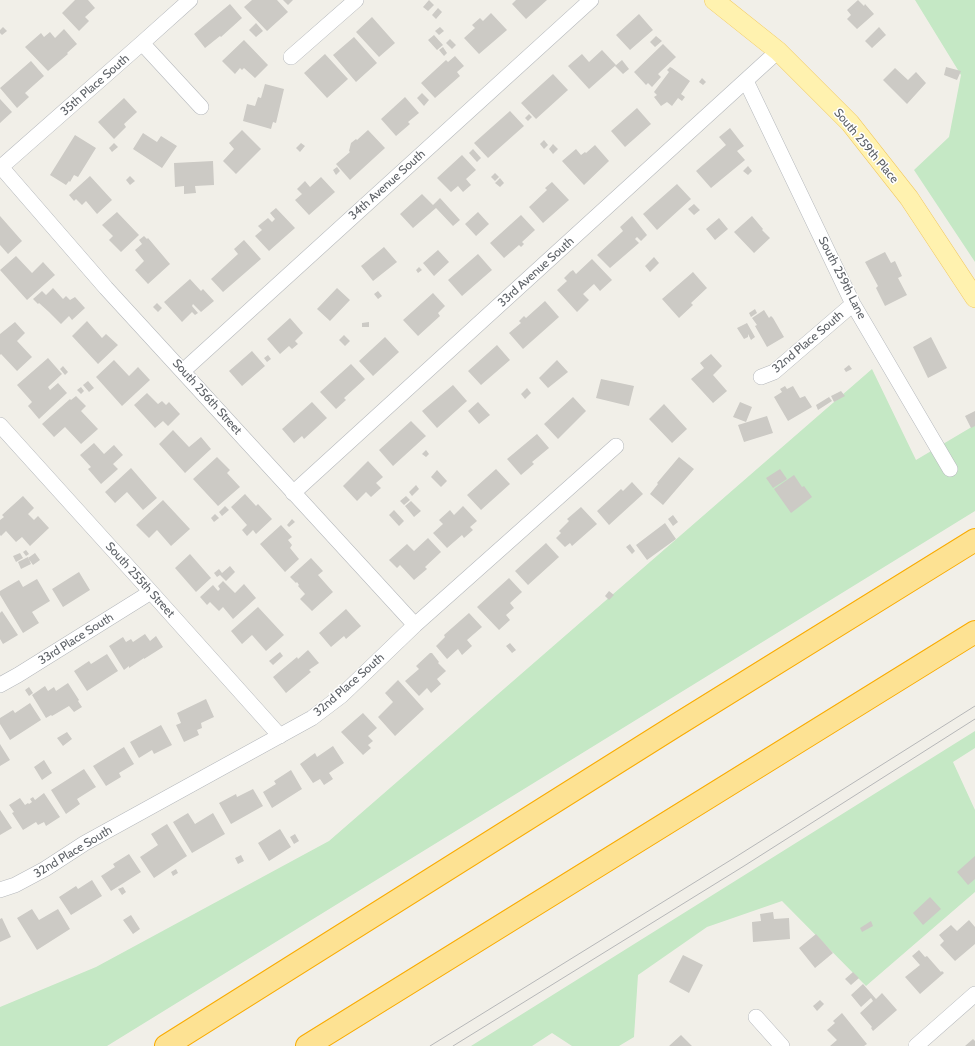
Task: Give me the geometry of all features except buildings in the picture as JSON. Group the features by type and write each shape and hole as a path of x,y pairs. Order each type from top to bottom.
{"highway":[{"path":"166,1046 675,726 975,540"},
{"path":"307,1046 975,632"}],"main road":[{"name":"South 259th Place","path":"714,0 778,51 850,123 909,198 975,298"}],"street":[{"name":"35th Place South","path":"1,167 190,0"},
{"path":"291,57 356,0"},
{"name":"34th Avenue South","path":"183,370 591,0"},
{"path":"142,44 201,107"},
{"name":"33rd Avenue South","path":"293,493 778,51"},
{"name":"South 259th Lane","path":"746,81 853,304 950,468"},
{"name":"South 256th Street","path":"1,167 106,288 183,370 293,493 416,626"},
{"name":"32nd Place South","path":"761,377 774,372 853,304"},
{"name":"South 255th Street","path":"0,425 280,736"},
{"name":"32nd Place South","path":"0,890 15,885 45,869 85,843 312,718 341,696 416,626 616,446"},
{"name":"33rd Place South","path":"0,685 151,592"},
{"path":"916,1046 975,994"},
{"path":"756,1017 782,1046"}],"green space":[{"path":"915,0 975,0 975,262 914,170 949,137 961,75"},
{"path":"872,369 916,460 975,425 975,511 107,1046 0,1046 0,1007 96,967 329,841"},
{"path":"975,731 975,748 953,762 975,810 975,892 866,986 782,901 707,927 638,975 634,1037 619,1046 572,1046 552,1033 532,1046 471,1046"}],"tram line":[{"path":"430,1046 734,858 975,706"},
{"path":"453,1046 744,866 975,719"}]}
